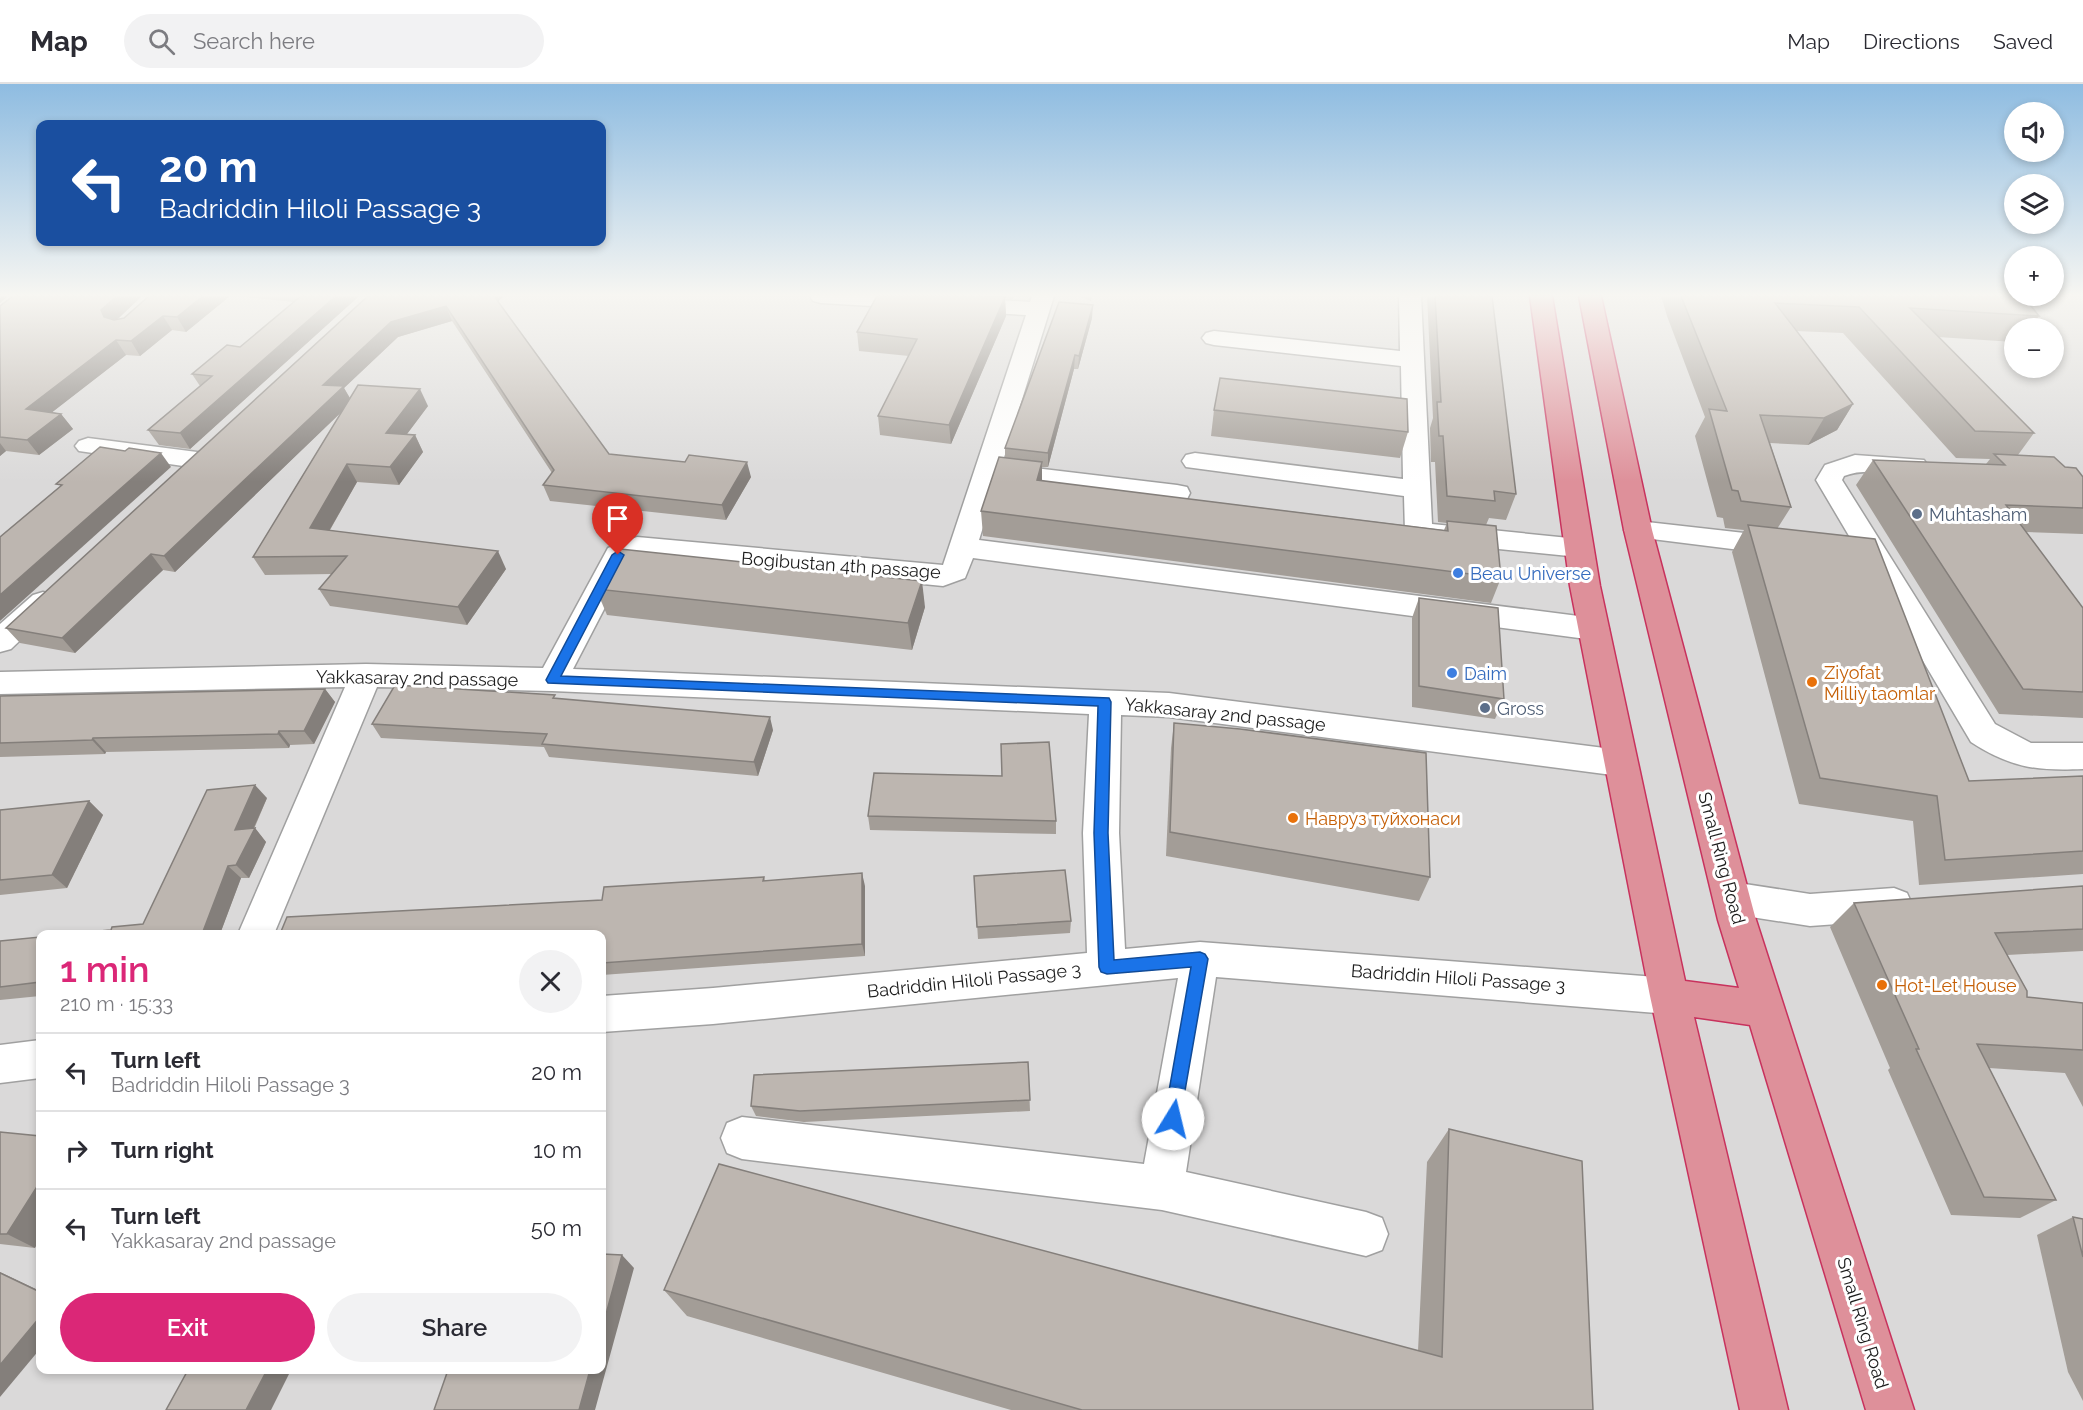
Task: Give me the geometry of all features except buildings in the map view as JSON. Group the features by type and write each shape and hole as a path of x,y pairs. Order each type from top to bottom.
{"highway":[{"path":"1550,358 1579,548 1620,763 1669,996 1764,1410"},
{"name":"Small Ring Road","path":"1603,358 1638,530 1732,898 1890,1410"},
{"path":"1669,996 1765,1009"}],"street":[{"name":"Bogibustan 4th passage","path":"552,680 618,555 636,546 943,576 955,571 1023,358"},
{"path":"1394,358 1413,360 1419,532 1579,548"},
{"path":"88,446 206,452 172,483"},
{"path":"1195,460 1417,489"},
{"path":"1946,467 1855,463 1834,471 1829,480 1983,733 2007,749 2033,758 2083,756"},
{"path":"987,470 1177,493"},
{"path":"1638,530 1807,549"},
{"path":"962,547 1594,629"},
{"path":"1841,553 1875,556"},
{"path":"0,641 60,586"},
{"path":"258,930 366,675"},
{"name":"Yakkasaray 2nd passage","path":"0,683 366,675 552,680 1169,705 1620,763"},
{"path":"1105,702 1101,833 1107,967"},
{"path":"1732,898 1810,910 1929,902"},
{"path":"1162,1188 1200,959"},
{"name":"Badriddin Hiloli Passage 3","path":"606,1014 713,1006 1200,959 1669,996"},
{"path":"0,1064 36,1060"},
{"path":"742,1138 1162,1188 1366,1233"}],"shaded area":[{"path":"0,358 2004,358 2004,378 2064,378 2064,358 2083,358 2083,1410 0,1410"}],"place":[{"name":"Muhtasham","path":"1917,514"},
{"name":"Beau Universe","path":"1458,573"},
{"name":"Daim","path":"1452,673"},
{"name":"Ziyofat Milliy taomlar","path":"1812,682"},
{"name":"Gross","path":"1485,708"},
{"name":"Навруз туйхонаси","path":"1293,818"},
{"name":"Hot-Let House","path":"1882,985"}],"route":[{"path":"618,555 552,680 1105,702 1101,833 1107,967 1200,959 1173,1119"}]}
